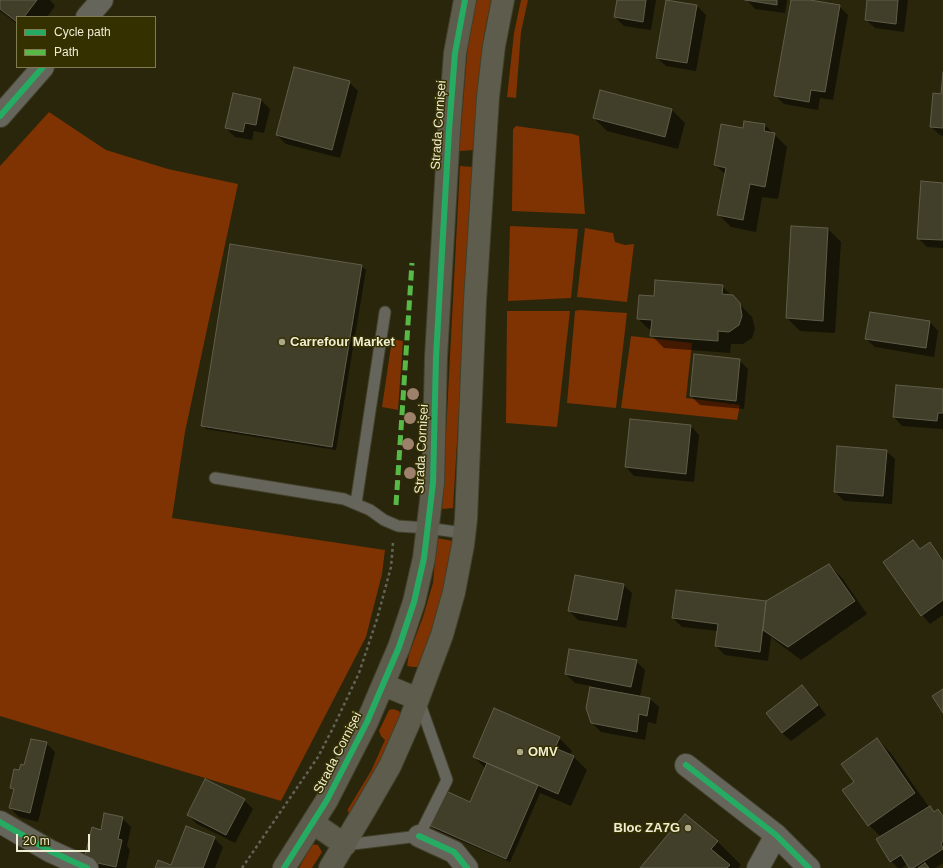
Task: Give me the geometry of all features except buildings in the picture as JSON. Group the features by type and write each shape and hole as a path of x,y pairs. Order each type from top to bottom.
{"street":[{"path":"88,16 102,0"},
{"name":"Strada Cornișei","path":"284,868 313,823 334,786 384,685 414,602 424,558 433,483 436,357 449,130 455,53 465,0"},
{"path":"330,868 345,845 390,766 432,664 454,592 464,533 469,468 475,302 488,97 494,46 503,0"},
{"path":"0,116 42,68"},
{"path":"384,685 418,699"},
{"path":"686,765 776,835 809,868"},
{"path":"0,822 50,851 87,868"},
{"path":"313,823 345,845"},
{"path":"758,868 776,835"},
{"path":"419,836 454,852 467,868"}],"lane":[{"path":"356,503 386,312"},
{"path":"215,478 344,499 370,510 384,520 398,526 464,533"},
{"path":"345,845 419,836 446,780 418,699"}],"path":[{"path":"242,868 318,757 359,673 377,619 391,567 393,536"}],"shaded area":[{"path":"476,0 491,0 484,35 475,150 459,151 468,43"},
{"path":"521,0 528,0 521,32 516,98 507,97 514,33"},
{"path":"49,112 106,150 168,169 238,184 185,432 172,518 385,550 382,574 366,637 281,801 0,716 0,166"},
{"path":"516,126 579,136 585,214 512,211 513,129"},
{"path":"460,166 474,167 453,508 442,509"},
{"path":"510,226 578,229 571,298 508,301"},
{"path":"585,228 613,233 615,242 625,245 634,244 627,302 577,297"},
{"path":"507,311 570,311 557,427 506,423"},
{"path":"575,311 627,313 616,408 567,403"},
{"path":"631,336 692,343 686,398 740,405 737,420 621,408"},
{"path":"392,339 403,341 398,410 382,407"},
{"path":"437,538 453,541 445,587 436,620 420,667 407,666 409,654 423,617 433,583"},
{"path":"393,709 399,711 401,716 375,773 350,814 348,809 371,771 385,740 379,731 389,710"},
{"path":"312,844 318,845 322,852 312,868 299,868"}],"marked path":[{"path":"396,505 412,263"}],"cycle path":[{"path":"284,868 327,800 367,722 399,647 414,602 424,558 433,483 436,357 449,130 455,53 465,0"},
{"path":"0,116 42,68"},
{"path":"686,765 776,835 809,868"},
{"path":"0,822 50,851 87,868"},
{"path":"419,836 454,852 467,868"}],"place":[{"name":"Carrefour Market","path":"282,342"},
{"name":"OMV","path":"520,752"},
{"name":"Bloc ZA7G","path":"688,828"}]}
